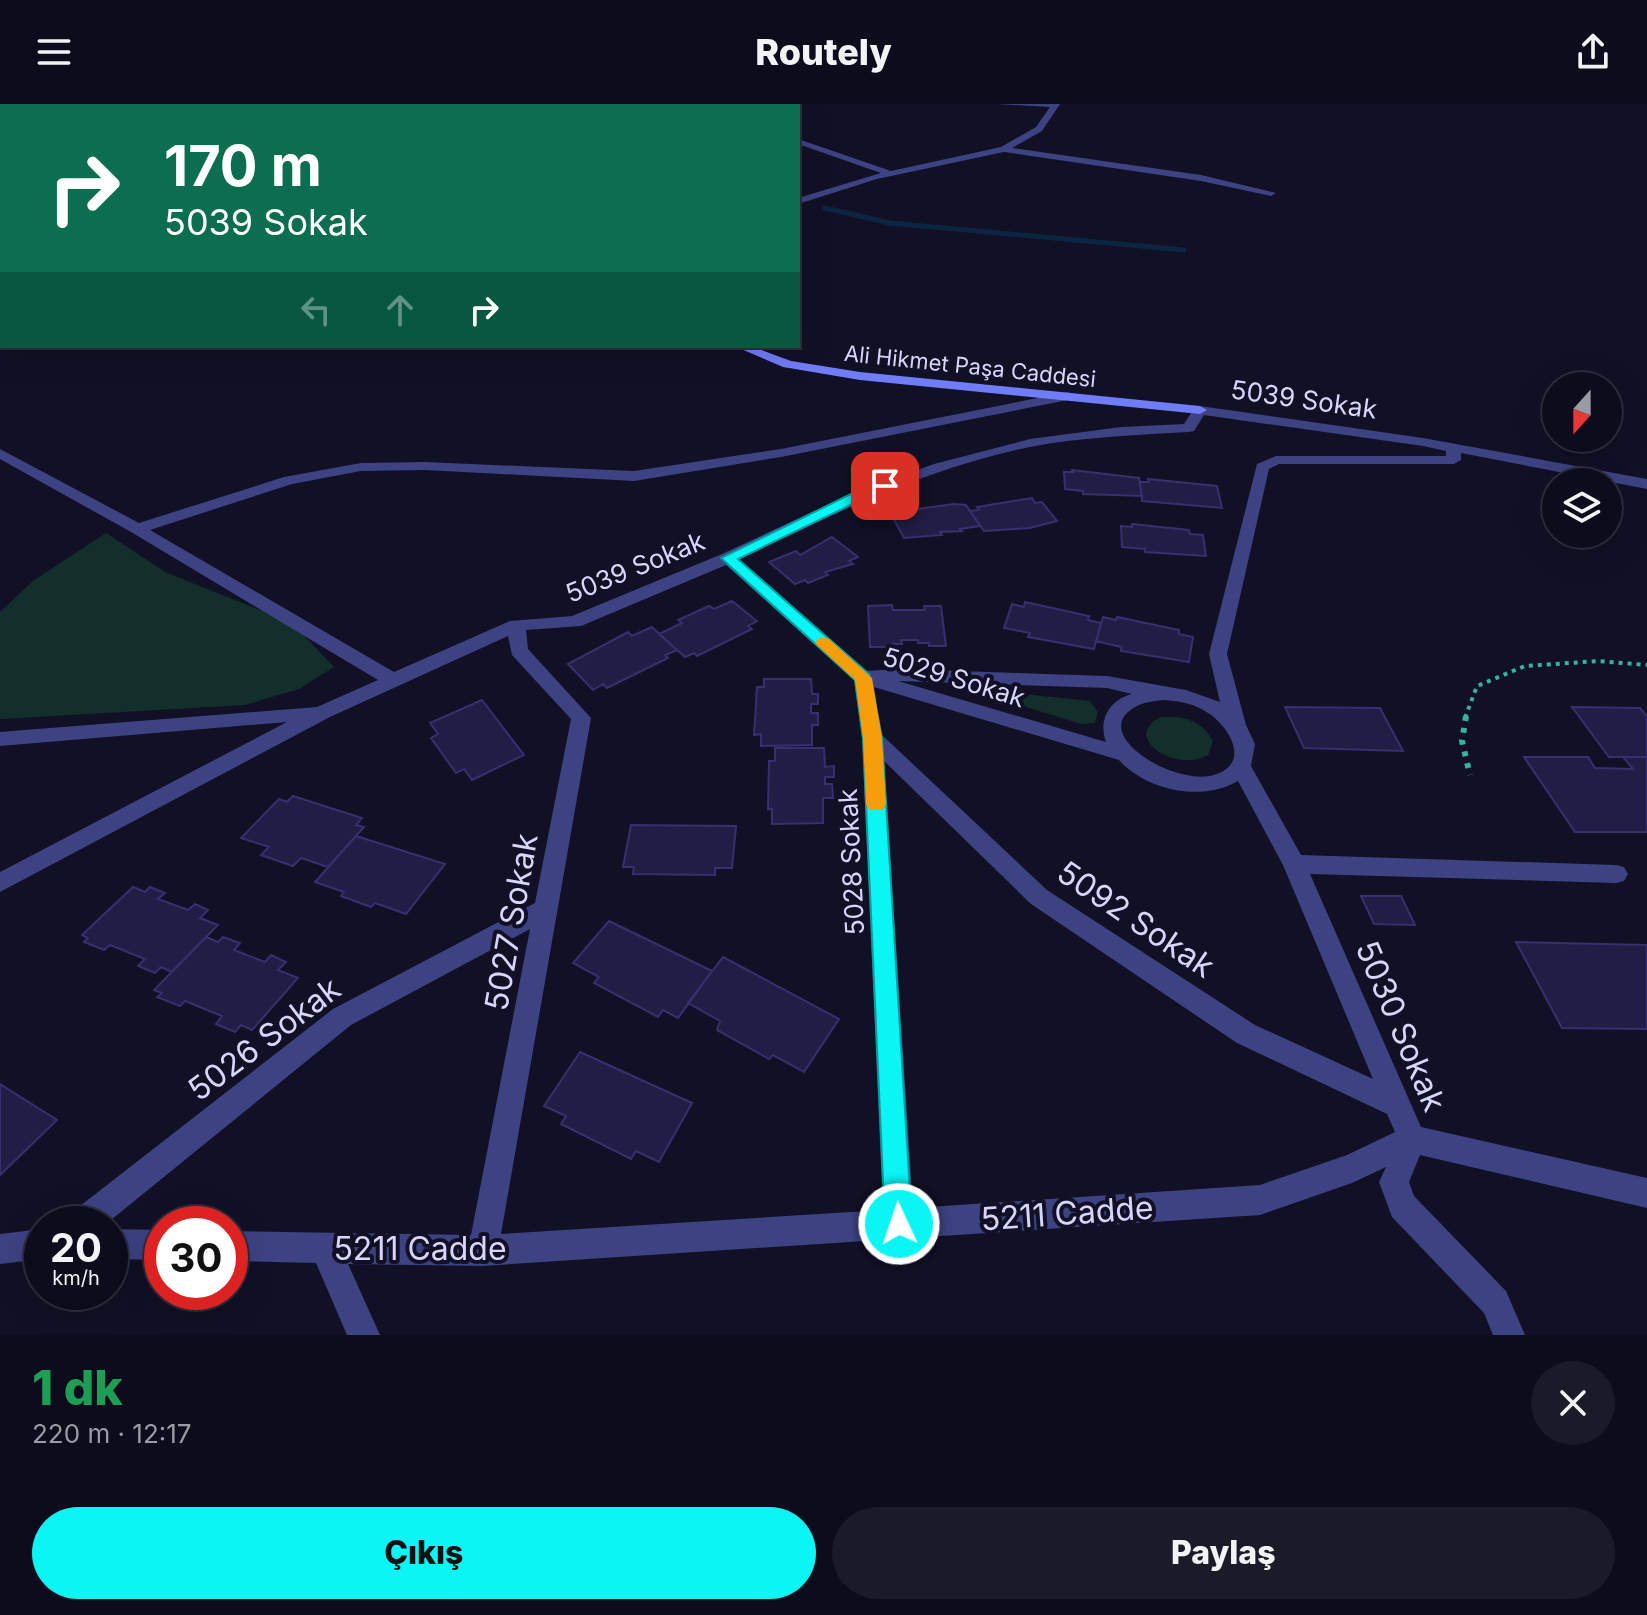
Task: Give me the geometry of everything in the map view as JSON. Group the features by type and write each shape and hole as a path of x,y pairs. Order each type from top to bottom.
{"main road":[{"name":"Ali Hikmet Paşa Caddesi","path":"745,348 788,364 860,376 1200,410"}],"street":[{"path":"1000,104 1055,104"},
{"path":"800,200 892,174 1004,149 1039,129 1055,104"},
{"path":"800,142 892,174"},
{"path":"1004,149 1201,178 1271,193"},
{"path":"137,529 289,480 361,467 425,466 634,476 781,453 1068,396"},
{"name":"5039 Sokak","path":"0,883 323,712 516,625 575,622 728,558 858,496 939,467 1030,443 1121,431 1189,428 1200,410 1453,447 1647,484"},
{"path":"1236,725 1222,712 1203,702 1163,693 1144,695 1118,710 1112,722 1112,734 1123,754 1147,774 1191,785 1212,784 1230,777 1241,767 1246,753 1244,739 1236,725 1218,654 1262,467 1276,460 1454,460 1453,447"},
{"path":"0,453 137,529 393,680"},
{"path":"728,558 863,678"},
{"name":"5027 Sokak","path":"483,1251 581,718 519,651 516,625"},
{"name":"5029 Sokak","path":"863,678 898,675 1107,682 1163,693"},
{"name":"5029 Sokak","path":"863,678 1123,754"},
{"name":"5028 Sokak","path":"863,678 872,738 899,1224"},
{"path":"0,739 323,712"},
{"name":"5092 Sokak","path":"872,738 1039,897 1246,1034 1398,1105"},
{"name":"5030 Sokak","path":"1241,767 1294,864 1412,1139 1394,1182 1403,1206 1495,1302 1509,1335"},
{"path":"1294,864 1616,874"},
{"name":"5026 Sokak","path":"105,1206 342,1017 545,909"},
{"path":"1412,1139 1647,1193"},
{"name":"5211 Cadde","path":"248,1246 483,1251 1260,1200 1352,1168 1412,1139"},
{"path":"0,1249 24,1246"},
{"path":"325,1248 364,1335"}],"path":[{"path":"1470,775 1463,759 1463,715 1477,686 1525,666 1599,661 1647,665"}],"green space":[{"path":"106,533 165,572 292,623 334,667 299,689 245,705 0,719 0,612 33,581"},
{"path":"966,688 1090,701 1098,712 1095,723 1081,724"},
{"path":"1161,717 1184,718 1198,724 1213,741 1208,755 1195,760 1181,760 1157,750 1146,734 1150,725"}],"building":[{"path":"1072,470 1139,478 1142,496 1083,494 1083,491 1065,489 1064,472"},
{"path":"1148,479 1217,486 1222,508 1142,501 1140,482 1149,482"},
{"path":"1032,498 1035,503 1042,502 1057,521 1030,528 984,531 970,511 979,510 977,507"},
{"path":"966,505 980,526 940,532 942,535 904,538 892,516 904,514 902,511"},
{"path":"1132,524 1189,530 1190,534 1203,535 1206,556 1145,552 1145,549 1122,547 1121,526 1132,527"},
{"path":"832,537 858,557 849,561 853,564 825,572 828,575 808,583 805,580 795,584 769,562 796,551 800,555"},
{"path":"732,601 757,621 748,626 752,629 697,656 694,653 685,657 659,634 682,623 678,620 709,606 714,609"},
{"path":"1025,602 1089,616 1088,620 1101,623 1094,649 1028,637 1030,633 1004,628 1012,604 1024,607"},
{"path":"892,605 893,610 925,610 924,606 941,606 946,646 901,640 902,644 891,644 891,647 870,647 868,606"},
{"path":"1103,617 1179,630 1179,634 1193,637 1189,662 1121,651 1121,647 1096,641"},
{"path":"652,627 677,650 665,655 668,658 607,688 603,684 593,690 568,664 628,632 632,636"},
{"path":"764,679 811,679 812,694 818,694 818,704 811,704 811,713 818,713 818,725 812,725 812,745 761,746 761,734 754,735 757,687 764,687"},
{"path":"482,700 524,755 472,780 464,769 456,773 431,738 438,734 430,723"},
{"path":"1285,707 1380,708 1403,751 1304,748"},
{"path":"1572,707 1640,708 1647,716 1647,757 1609,757"},
{"path":"775,748 824,748 825,767 834,766 834,777 825,777 825,784 832,784 833,798 823,798 823,823 772,824 772,809 768,809 769,761 775,761"},
{"path":"1524,757 1588,757 1595,768 1633,769 1623,757 1647,757 1647,832 1575,832"},
{"path":"293,796 362,818 356,825 364,827 328,867 301,858 293,866 261,855 269,847 241,838 279,799 287,802"},
{"path":"631,825 736,826 732,868 715,868 715,875 633,874 634,867 623,867"},
{"path":"356,836 445,864 406,914 375,903 371,907 341,896 344,892 315,882"},
{"path":"133,887 145,892 150,887 165,893 158,899 188,910 195,904 208,910 200,918 218,925 172,972 161,967 155,973 138,966 145,959 110,945 104,950 84,942 88,938 82,935"},
{"path":"1361,896 1401,896 1415,925 1374,924"},
{"path":"609,921 712,971 678,1018 663,1010 658,1017 594,983 599,977 573,963"},
{"path":"206,937 218,942 223,937 240,943 234,950 265,962 271,955 286,962 278,970 298,978 252,1030 241,1025 235,1032 216,1024 222,1016 185,1001 180,1006 157,997 162,993 154,990"},
{"path":"1516,942 1647,945 1647,1029 1562,1028"},
{"path":"723,957 839,1019 804,1072 773,1055 769,1059 717,1030 720,1021 688,1003"},
{"path":"580,1052 692,1103 659,1162 636,1151 631,1159 561,1124 566,1116 544,1106"},
{"path":"0,1084 57,1120 0,1175"}],"waterway":[{"path":"825,208 890,223 1184,250"}],"slow traffic":[{"path":"823,643 863,678 872,738 876,804"}],"route":[{"path":"885,486 728,558 863,678 872,738 899,1224"}]}
